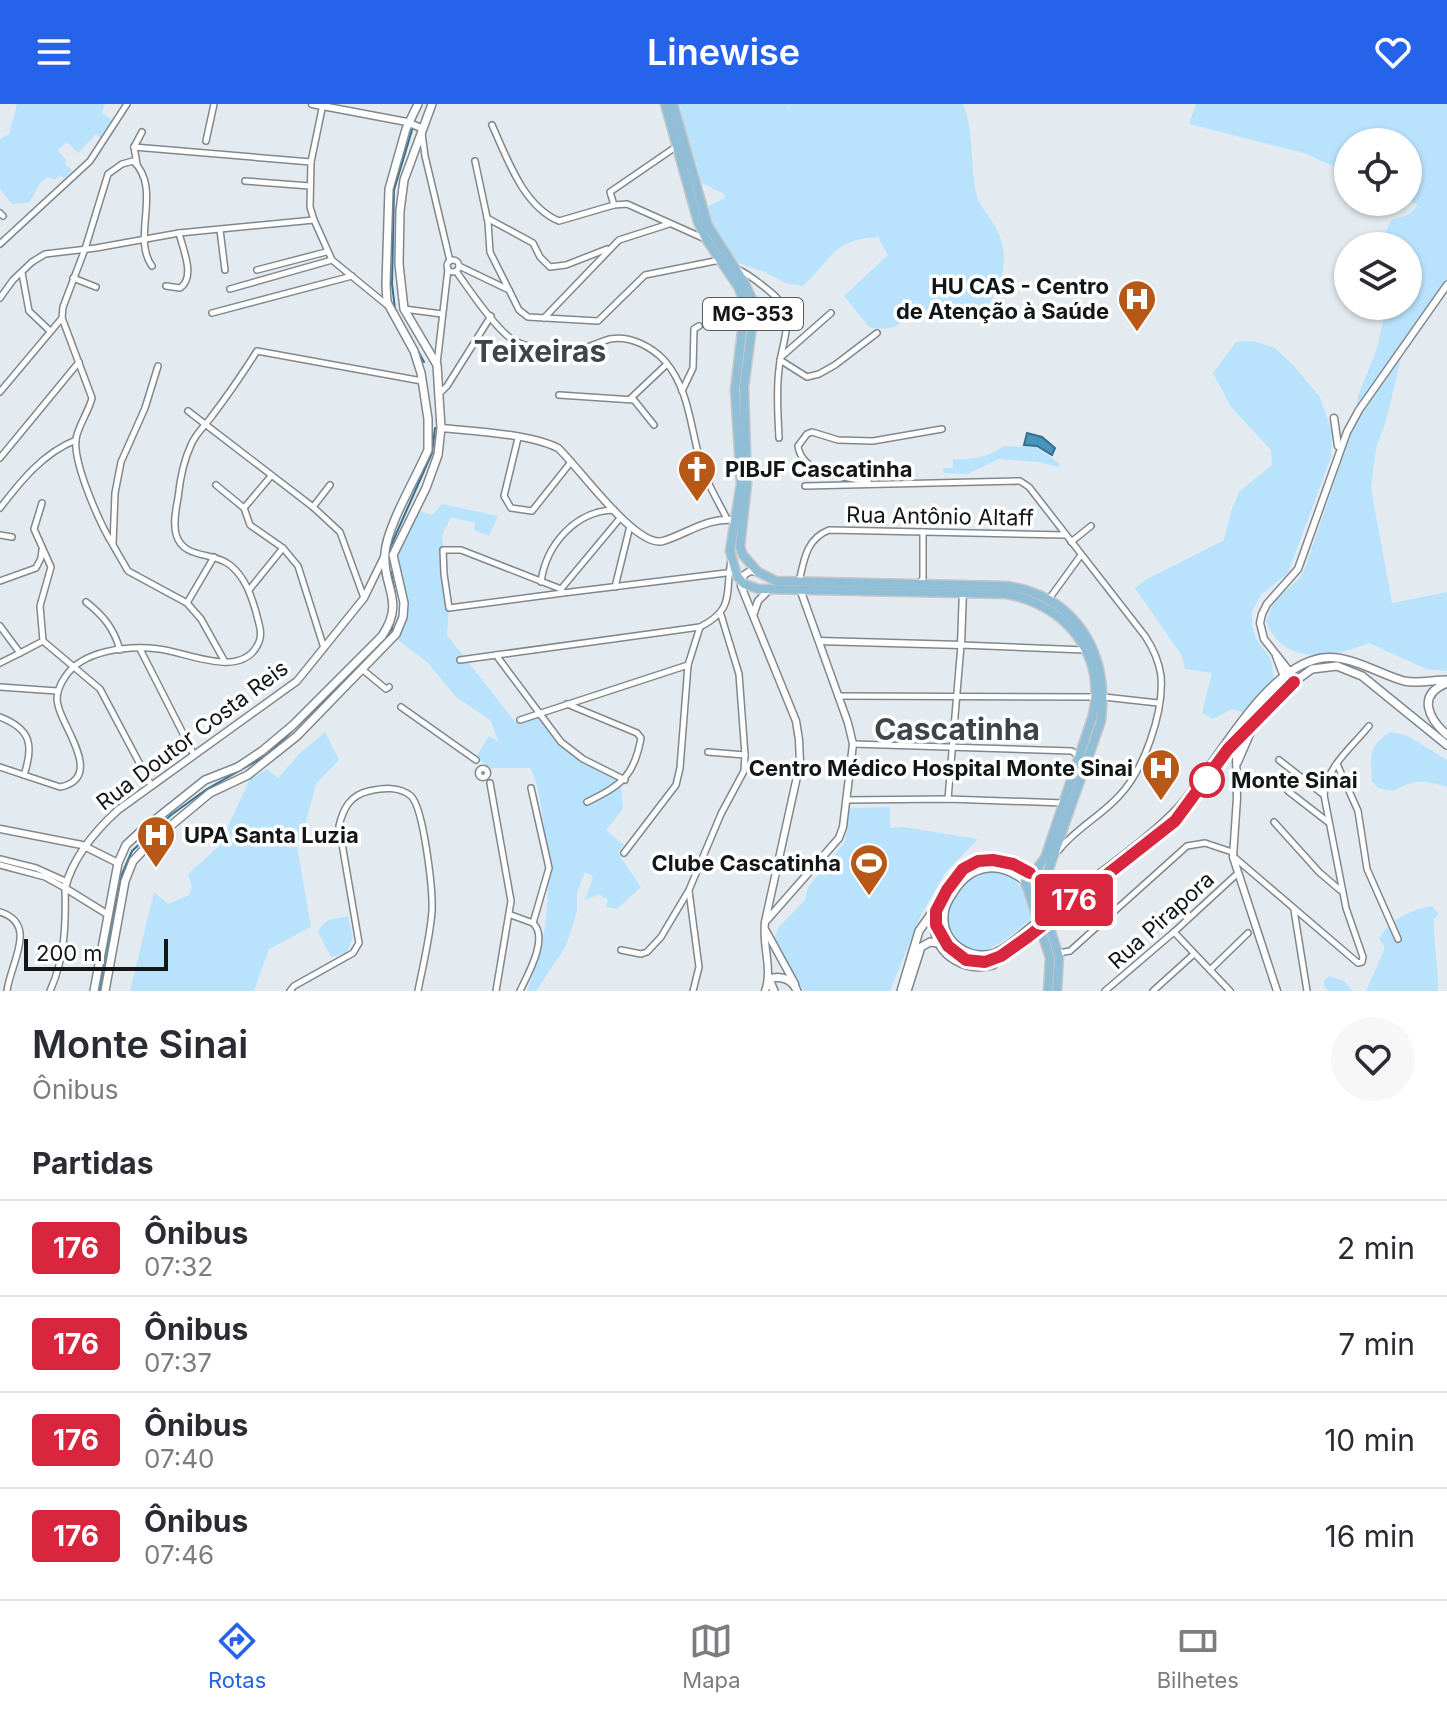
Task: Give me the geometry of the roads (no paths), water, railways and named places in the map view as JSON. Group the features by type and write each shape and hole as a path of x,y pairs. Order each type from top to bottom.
{"main road":[{"path":"94,991 107,914 124,866 210,793 248,775 297,736 391,642 403,617 404,603 390,557 389,532 428,450 428,419 420,368 391,309 386,285 389,189 417,104"},
{"name":"MG-353","path":"665,104 698,222 739,288 745,306 735,390 741,483 730,520 731,572 741,582"},
{"name":"MG-353","path":"673,104 708,226 749,292 753,306 744,387 748,475 740,547 744,557 756,570"},
{"path":"105,991 126,845 196,786 238,767 293,725 382,636 391,621 394,607 385,566 426,488 438,455 441,428 437,365 404,309 399,264 401,191 431,106"},
{"path":"420,368 437,365"},
{"path":"423,382 437,396"},
{"path":"428,419 441,428"},
{"path":"730,520 738,525 739,553 756,570 776,581 811,589 962,590 1007,594 1026,598 1057,613 1093,669 1100,698 1045,858 1029,878"},
{"path":"741,582 771,589 799,585 923,583 962,590 1007,586 1049,599 1072,617 1094,650 1101,721 1044,884 1035,891 1029,878 999,860 978,861 963,869 919,931 901,991"},
{"path":"1063,905 1175,821 1232,751 1245,723 1304,663 1327,657 1405,681 1447,682"},
{"path":"935,920 948,946 960,956 972,961 992,961 1180,806 1237,728 1289,677 1312,669 1337,666 1362,676 1447,745"},
{"path":"1240,736 1254,724 1289,677"},
{"path":"1447,682 1432,695 1428,710 1432,720 1447,735"},
{"path":"1025,936 999,951 976,954 960,949 945,928 943,916 947,903 954,890 977,869 1001,868 1029,878 1041,873 1044,910 1058,953 1057,991"},
{"path":"1029,878 1050,958 1048,991"},
{"path":"938,905 934,930 939,943 955,960 967,966 981,967 1003,960 1025,936"},
{"path":"907,991 921,947 930,942 939,943"},
{"path":"774,991 769,979 781,977 796,989"}],"street":[{"path":"0,244 90,161 127,104"},
{"path":"206,141 214,104"},
{"path":"312,104 421,128 450,261 437,365"},
{"path":"417,104 431,106"},
{"path":"322,105 311,162 310,207 314,220 332,260 391,309"},
{"path":"492,125 518,179 543,213 559,221 627,204 706,239"},
{"path":"142,132 134,147 135,163 141,171 147,203 143,238 145,253 152,266"},
{"path":"614,205 610,192 677,146"},
{"path":"134,147 311,162"},
{"path":"475,161 490,252 519,310 528,317 598,321 645,275 720,260"},
{"path":"0,392 62,318 108,174 122,164 135,163"},
{"path":"245,181 310,186"},
{"path":"486,217 533,243 550,267 566,265 610,248"},
{"path":"0,298 22,272 45,254 179,233 314,220"},
{"path":"689,233 698,222"},
{"path":"543,318 619,240 669,224"},
{"path":"220,230 225,270"},
{"path":"166,286 180,288 189,276 179,233"},
{"path":"257,270 326,252"},
{"path":"230,289 332,260"},
{"path":"441,428 549,444 572,461 614,510 646,539 660,543 699,526 730,520 705,475 691,413 667,364 642,343 627,340 611,339 576,350 528,346 513,341 502,331 458,269 457,261 450,261"},
{"path":"448,269 458,269 509,290"},
{"path":"736,269 747,273 776,295 785,308 787,324 777,387 779,438"},
{"path":"22,272 29,311 50,331"},
{"path":"212,313 352,276"},
{"path":"73,278 96,287"},
{"path":"1289,677 1264,639 1260,623 1262,614 1298,569 1350,425 1447,285"},
{"path":"404,309 442,314"},
{"path":"780,359 831,313"},
{"path":"437,396 447,386 491,316"},
{"path":"62,318 92,398 77,437 95,514 128,571 187,603 211,633 225,662"},
{"path":"682,392 693,368 694,329 699,326"},
{"path":"780,359 807,377 819,374 877,333"},
{"path":"0,767 60,787 67,786 78,773 81,763 79,753 57,704 57,691 73,665 93,656 120,650 157,648 225,662 244,657 260,640 261,631 249,590 231,566 214,557 191,552 178,541 175,530 182,471 191,443 257,351 423,382"},
{"path":"1327,485 1338,446 1357,408 1394,361"},
{"path":"0,458 79,362"},
{"path":"630,400 667,364"},
{"path":"113,545 115,493 121,462 145,408 158,366"},
{"path":"559,395 634,400 654,425"},
{"path":"188,411 313,507 340,532 364,598"},
{"path":"1334,418 1338,446"},
{"path":"877,484 812,468 799,455 798,446 812,432 838,440 873,441 942,429"},
{"path":"0,508 30,471 52,452 77,437"},
{"path":"518,438 504,496 506,504 517,510 532,511 572,461"},
{"path":"244,508 271,476"},
{"path":"805,486 1020,481 1029,487 1153,649 1161,674 1158,703 1146,750 1133,779 1107,808 1055,853"},
{"path":"216,485 244,508 250,525 283,548 298,566 324,648"},
{"path":"313,507 330,485"},
{"path":"42,503 34,529 51,567 40,606 43,641 100,689 151,785"},
{"path":"541,582 549,550 578,521 600,510 614,510"},
{"path":"562,591 621,517"},
{"path":"615,587 630,526"},
{"path":"1071,542 1091,526"},
{"name":"Rua Antônio Altaff","path":"799,585 810,543 829,530 1066,535"},
{"path":"923,532 923,583"},
{"path":"0,535 12,537"},
{"path":"249,590 283,548"},
{"path":"0,581 36,568 42,550"},
{"path":"460,660 700,627 721,615 725,608 731,572 562,591 449,608 443,550 461,550 562,591"},
{"path":"1049,599 1081,555"},
{"path":"187,603 214,557"},
{"name":"Rua Doutor Costa Reis","path":"66,885 85,846 118,810 297,681 364,598 375,575 390,557"},
{"name":"Rua Doutor Costa Reis","path":"375,575 385,566"},
{"path":"756,570 747,573 741,582 796,721 800,763 765,925 769,979 765,991"},
{"path":"765,925 834,847 843,827 853,744 799,585"},
{"path":"754,617 758,601 771,589"},
{"path":"805,602 811,589"},
{"path":"948,799 961,645 962,590"},
{"path":"86,602 113,629 120,650"},
{"path":"621,950 641,954 655,946 689,890 721,814 744,771 739,674 721,615"},
{"path":"0,626 20,653"},
{"path":"624,853 676,785 682,753 688,665 700,627"},
{"path":"0,663 43,641"},
{"path":"819,641 1080,646"},
{"path":"140,649 194,755"},
{"path":"495,654 561,742 583,759 625,780"},
{"path":"520,720 688,665"},
{"path":"363,670 385,688 389,687"},
{"path":"0,687 57,691"},
{"path":"838,696 1100,698 1158,703"},
{"path":"566,704 637,733 641,738 638,753 625,780 587,802"},
{"path":"401,707 486,770 511,901 496,991"},
{"path":"0,717 20,726 30,746 24,776"},
{"path":"1237,765 1254,724"},
{"path":"1058,953 1070,951 1187,846 1205,843 1233,854 1358,963 1362,962 1343,893 1324,795 1327,776 1369,726"},
{"path":"853,744 1072,751 1078,758"},
{"path":"1232,751 1237,765 1233,854 1277,991"},
{"path":"708,752 745,755"},
{"path":"476,760 480,775 490,783"},
{"path":"1279,760 1324,795"},
{"path":"1337,764 1358,811 1367,869 1398,939"},
{"path":"480,775 481,768 486,770"},
{"path":"531,788 549,868 533,923"},
{"path":"290,991 350,954 359,943 340,841 342,816 344,809 358,794 379,789 402,791 411,796 421,815 432,909 418,991"},
{"path":"1288,791 1328,822"},
{"path":"846,800 948,799 1064,803"},
{"path":"1274,822 1319,872 1343,893"},
{"path":"0,829 85,846 124,866"},
{"path":"0,859 36,868 107,914"},
{"path":"0,865 66,885"},
{"name":"Rua Pirapora","path":"1105,991 1238,873"},
{"path":"50,991 59,972 66,928 66,885"},
{"path":"689,890 699,967 693,991"},
{"path":"1294,909 1307,991"},
{"path":"0,912 16,920 20,929 21,942 7,991"},
{"path":"511,915 533,923 540,931 531,968 520,991"},
{"path":"765,925 796,989"},
{"path":"1174,932 1230,991"},
{"path":"1210,970 1248,933"},
{"path":"1155,990 1194,954"}],"waterway":[{"path":"412,130 394,190 392,284 395,309 424,362"},
{"path":"389,550 432,453 435,428"},
{"path":"391,572 395,594"},
{"path":"386,636 392,629 393,620"},
{"path":"366,660 382,640"},
{"path":"114,915 122,874 132,851 171,815 207,789 267,755 356,670"},
{"path":"5,864 41,873"},
{"path":"101,991 114,915"}],"place":[{"name":"HU CAS - Centro de Atenção à Saúde","path":"1137,333"},
{"name":"PIBJF Cascatinha","path":"697,503"},
{"name":"Monte Sinai","path":"1207,780"},
{"name":"Centro Médico Hospital Monte Sinai","path":"1161,802"},
{"name":"UPA Santa Luzia","path":"156,869"},
{"name":"Clube Cascatinha","path":"869,897"}],"district":[{"name":"Teixeiras","path":"540,351"},
{"name":"Cascatinha","path":"957,729"}]}
